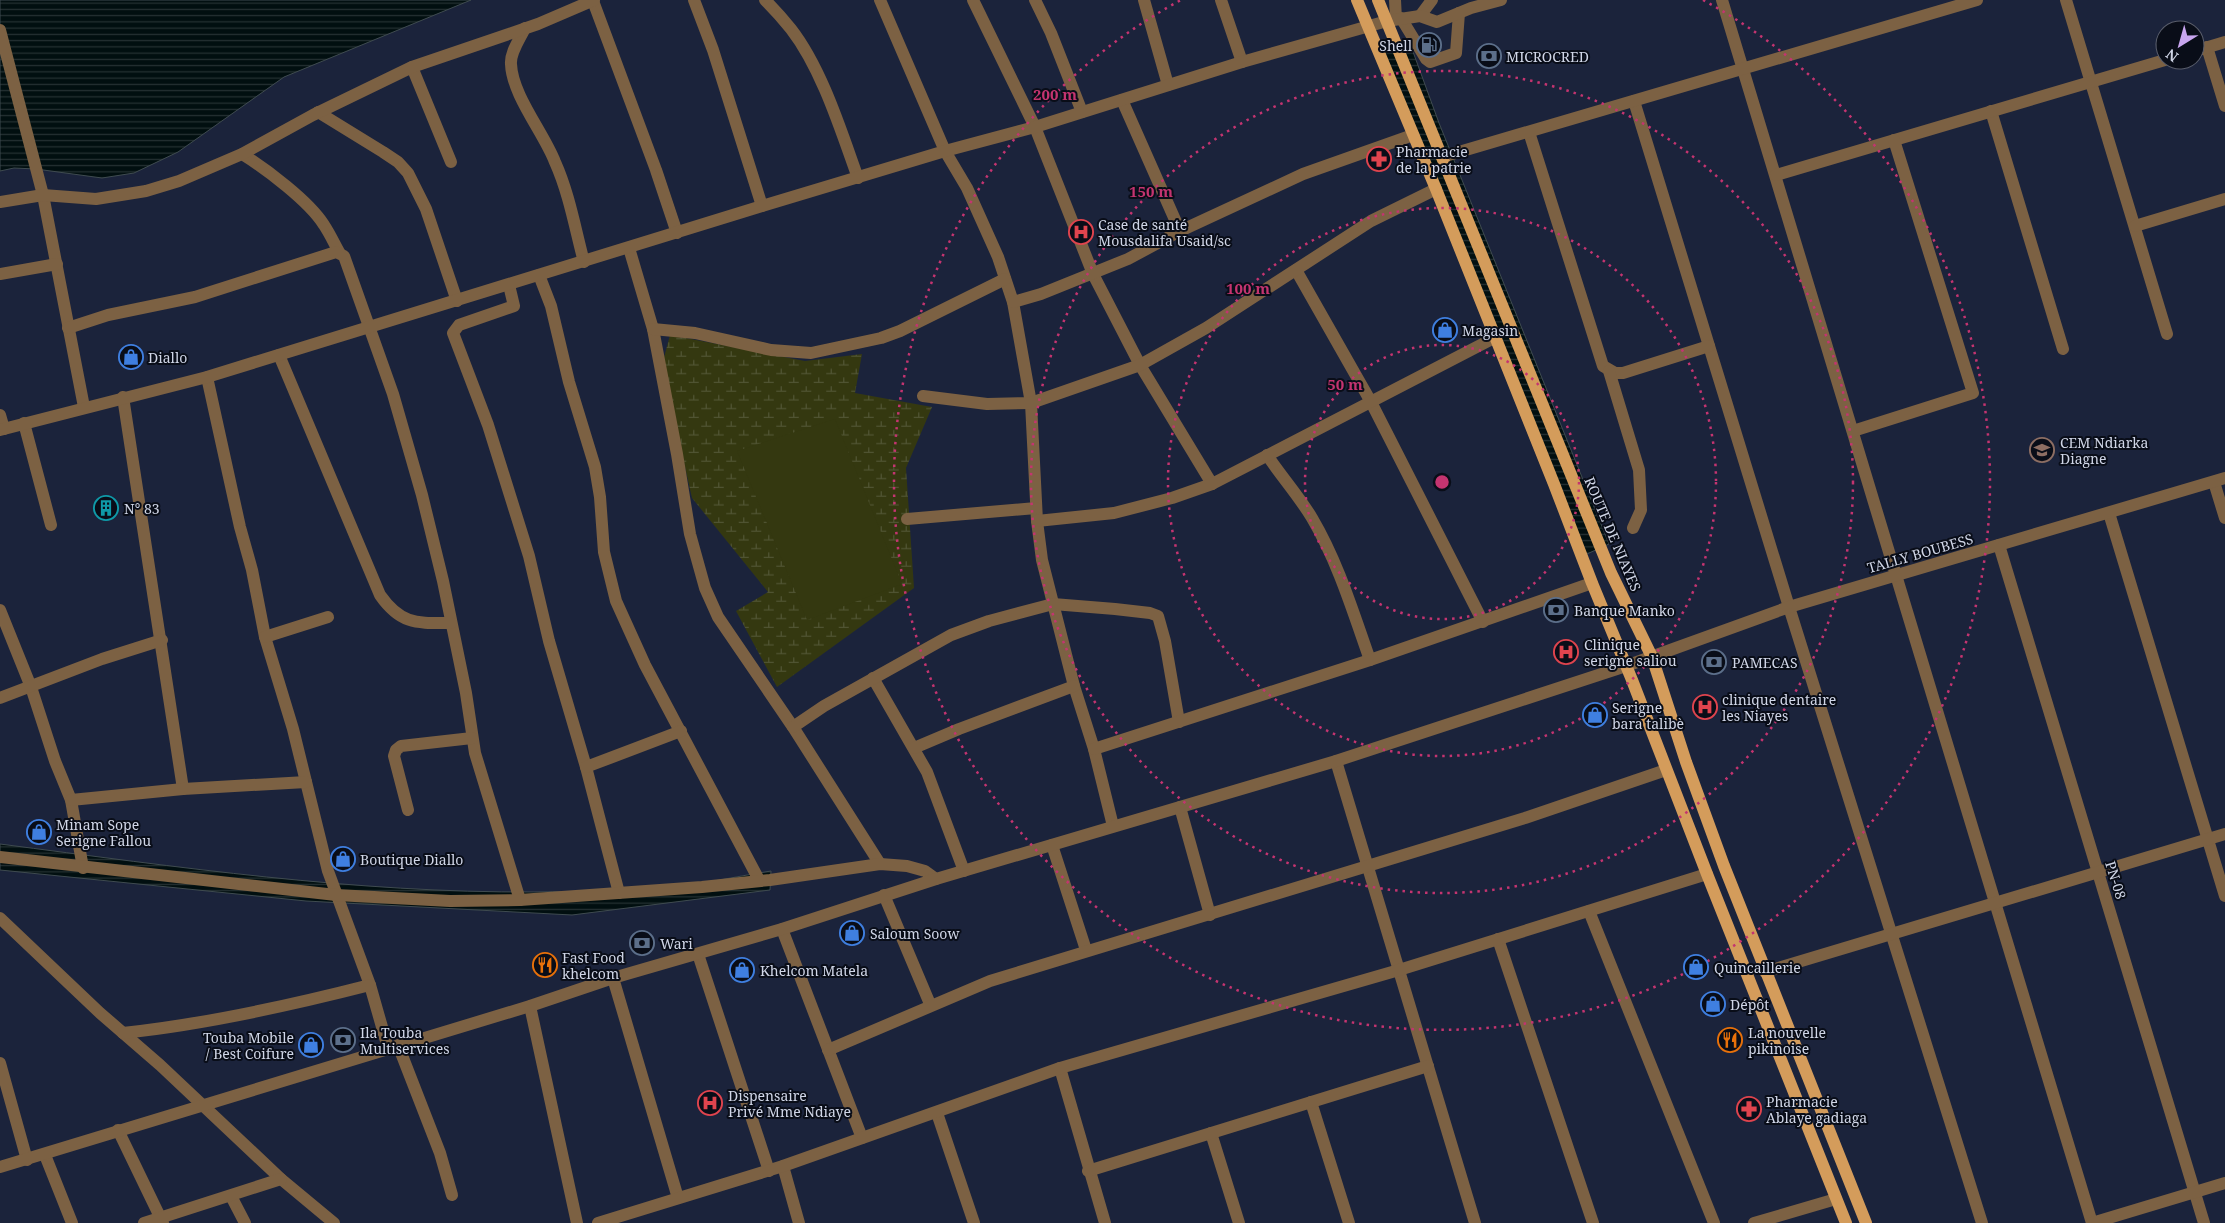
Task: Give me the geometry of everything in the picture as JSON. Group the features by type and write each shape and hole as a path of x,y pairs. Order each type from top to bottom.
{"main road":[{"path":"1357,0 1496,338 1706,874 1846,1223"},
{"name":"ROUTE DE NIAYES","path":"1378,0 1394,20 1442,158 1611,573 1652,657 1686,762 1765,972 1866,1223"}],"street":[{"path":"0,202 43,195 96,199 146,191 179,182 242,154 318,112 412,67 524,28 593,0 656,170 677,233"},
{"path":"694,0 713,50 762,206"},
{"path":"765,0 791,29 807,55 838,121 858,178"},
{"path":"880,0 945,152 967,188 1013,302 1031,403 1036,508 1042,560 1074,686 1094,749 1112,826"},
{"path":"973,0 1035,128 1093,274 1140,365 1212,484"},
{"path":"1035,0 1051,33 1082,112"},
{"path":"1144,0 1168,85"},
{"path":"1221,0 1242,62"},
{"path":"1395,0 1394,20 1430,62 1456,53 1459,13"},
{"path":"1420,16 1432,0"},
{"path":"0,415 2,429 207,377 762,206 945,152 1035,128 1242,62 1394,20 1420,16 1437,22 1501,0"},
{"path":"1722,0 2092,1223 2225,1183"},
{"path":"1442,158 1977,0"},
{"path":"2066,0 2167,334"},
{"path":"524,28 514,51 511,65 521,96 556,164 572,212 584,262"},
{"path":"0,30 43,195 84,407"},
{"path":"2205,48 2225,42"},
{"path":"2205,58 2225,106"},
{"path":"1776,175 2155,63"},
{"path":"412,67 451,162"},
{"path":"1122,100 1180,231"},
{"path":"1634,101 1789,607 1982,1223"},
{"path":"1991,111 2063,349"},
{"path":"318,112 398,162 408,173 426,209 456,300"},
{"path":"1529,132 1603,366 1609,371 1623,373 1709,346"},
{"path":"1013,302 1041,294 1128,259 1180,231 1304,174 1413,135"},
{"path":"1853,431 1973,393 1894,140"},
{"path":"242,154 263,167 306,205 323,223 339,252 344,256 393,394 417,478 436,551 475,753 520,900"},
{"path":"923,396 987,404 1031,403 1140,365 1206,328 1371,221 1436,189"},
{"path":"2134,226 2225,199"},
{"path":"629,248 652,329 677,454 690,534 705,588 718,617 793,727 880,864"},
{"path":"68,328 124,312 195,297 339,252"},
{"path":"0,274 57,264"},
{"path":"1296,270 1371,402 1483,622"},
{"path":"539,276 551,306 569,382 595,467 600,496 604,552 616,601 646,665 759,880"},
{"path":"652,329 695,333 771,350 811,353 881,338 900,331 1005,279"},
{"path":"509,284 514,306 459,324 452,333 488,425 529,556 549,641 586,766 619,894"},
{"path":"1037,521 1093,517 1123,512 1212,484 1496,338"},
{"path":"280,355 380,594 390,609 402,618 419,623 451,623"},
{"path":"1609,371 1639,470 1641,510 1633,528"},
{"path":"207,377 240,527 252,570 265,637 293,729 336,895 393,1047 440,1153 452,1195"},
{"path":"123,397 142,526 162,640 183,789"},
{"path":"24,423 51,525"},
{"path":"1268,455 1321,534 1345,586 1370,660"},
{"path":"2220,480 2225,518"},
{"name":"TALLY BOUBESS","path":"0,1168 118,1130 202,1107 530,1006 613,978 782,929 936,879 1336,761 1626,666 1789,607 2220,480"},
{"path":"906,519 1036,508"},
{"path":"2110,513 2225,896"},
{"name":"PN-08","path":"1999,545 2204,1223"},
{"path":"1094,749 1370,660 1592,583"},
{"path":"793,727 873,678 964,630 1025,610 1053,604 1115,609 1150,613 1158,616 1165,641 1179,722"},
{"path":"0,610 31,686 55,761 71,800 83,868"},
{"path":"265,637 328,617"},
{"path":"0,698 102,659 162,640"},
{"path":"873,678 914,748 940,803 964,871"},
{"path":"914,748 960,728 1074,686"},
{"path":"586,766 682,731"},
{"path":"408,810 394,756 396,750 401,746 472,738"},
{"path":"1336,761 1475,1223"},
{"path":"828,1050 930,1004 990,981 1086,950 1210,915 1525,818 1666,770"},
{"path":"71,800 183,789 306,782"},
{"path":"1180,806 1210,915"},
{"path":"1765,972 2225,834"},
{"path":"1052,845 1086,950"},
{"path":"0,857 83,868 336,895 450,901 520,900 702,887 880,864 907,866 925,871 936,879"},
{"path":"598,1223 626,1219 678,1198 769,1171 1060,1068 1399,970 1706,874"},
{"path":"884,896 930,1004"},
{"path":"1589,911 1714,1223"},
{"path":"0,918 160,1065 202,1107 281,1179 334,1223"},
{"path":"782,929 862,1138"},
{"path":"1498,939 1593,1223"},
{"path":"698,954 769,1171"},
{"path":"613,978 678,1198"},
{"path":"123,1033 166,1029 252,1013 370,985"},
{"path":"530,1006 577,1223"},
{"path":"0,1063 27,1160"},
{"path":"1088,1171 1428,1066"},
{"path":"1060,1068 1104,1223"},
{"path":"1311,1102 1349,1223"},
{"path":"937,1112 974,1223"},
{"path":"118,1130 162,1221"},
{"path":"1211,1133 1239,1223"},
{"path":"45,1154 72,1223"},
{"path":"783,1166 799,1223"},
{"path":"144,1223 162,1221 281,1179"},
{"path":"231,1196 245,1223"},
{"path":"1754,1223 1836,1199"}],"green space":[{"path":"670,335 805,361 862,354 855,393 932,407 906,468 914,588 777,687 736,611 768,592 692,498 662,365"},
{"path":"835,419 902,584 807,620 737,451"}],"shaded area":[{"path":"0,0 471,0 284,77 178,152 134,173 102,178 36,169 14,168 0,171"},
{"path":"1408,38 1439,123 1609,544 1578,558 1376,52"},
{"path":"0,844 267,877 400,888 468,891 535,892 657,889 771,871 770,890 572,915 306,901 0,870"}],"place":[{"name":"Shell","path":"1429,45"},
{"name":"MICROCRED","path":"1489,56"},
{"name":"Pharmacie de la patrie","path":"1379,159"},
{"name":"Case de santé Mousdalifa Usaid/sc","path":"1081,232"},
{"name":"Magasin","path":"1445,330"},
{"name":"Diallo","path":"131,357"},
{"name":"CEM Ndiarka Diagne","path":"2042,450"},
{"name":"N° 83","path":"106,508"},
{"name":"Banque Manko","path":"1556,610"},
{"name":"Clinique serigne saliou","path":"1566,652"},
{"name":"PAMECAS","path":"1714,662"},
{"name":"clinique dentaire les Niayes","path":"1705,707"},
{"name":"Serigne bara talibè","path":"1595,715"},
{"name":"Minam Sope Serigne Fallou","path":"39,832"},
{"name":"Boutique Diallo","path":"343,859"},
{"name":"Saloum Soow","path":"852,933"},
{"name":"Wari","path":"642,943"},
{"name":"Fast Food khelcom","path":"545,965"},
{"name":"Quincaillerie","path":"1696,967"},
{"name":"Khelcom Matela","path":"742,970"},
{"name":"Dépôt","path":"1713,1004"},
{"name":"Ila Touba Multiservices","path":"343,1040"},
{"name":"La nouvelle pikinoise","path":"1730,1040"},
{"name":"Touba Mobile / Best Coifure","path":"311,1045"},
{"name":"Dispensaire Privé Mme Ndiaye","path":"710,1103"},
{"name":"Pharmacie Ablaye gadiaga","path":"1749,1109"}]}
